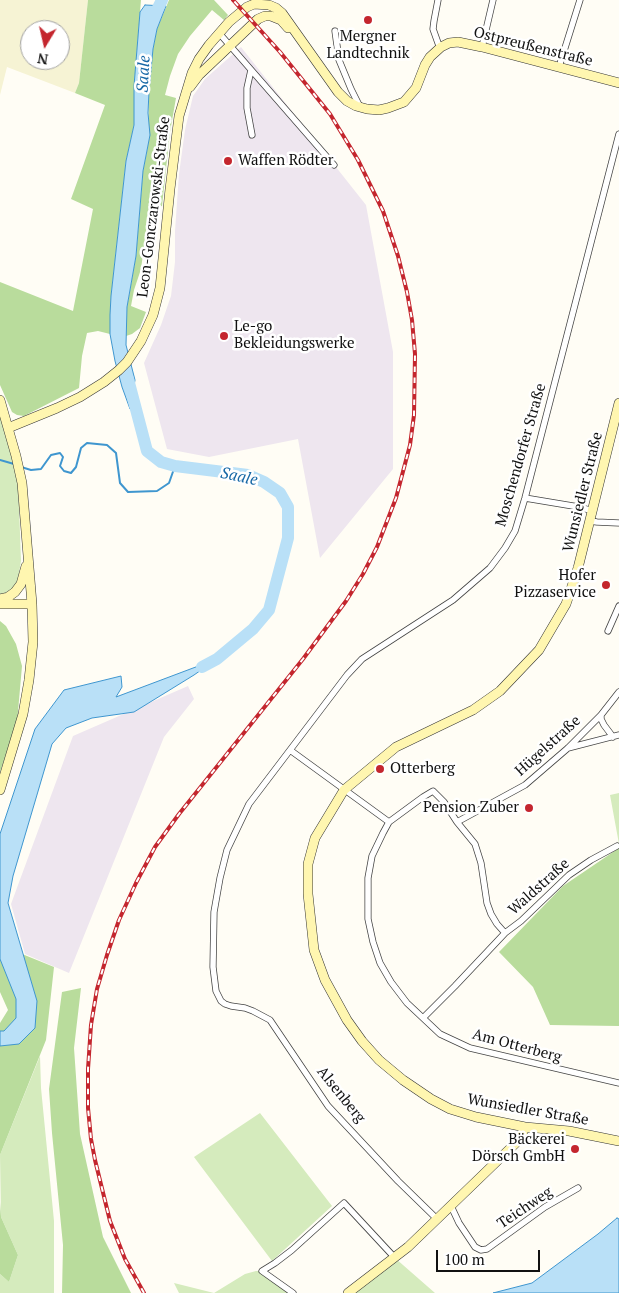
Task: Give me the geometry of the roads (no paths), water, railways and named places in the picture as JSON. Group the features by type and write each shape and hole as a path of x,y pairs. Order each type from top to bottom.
{"street":[{"path":"303,43 338,92 347,100 367,109 379,110 388,108 404,102 416,88 430,57 441,47 433,29 438,0"},
{"path":"482,47 493,0"},
{"path":"559,67 580,0"},
{"name":"Leon-Gonczarowski-Straße","path":"8,428 80,397 104,382 127,362 141,341 153,315 160,288 177,128 192,73 208,45 247,6 261,3 269,4 282,12 303,43"},
{"name":"Leon-Gonczarowski-Straße","path":"187,92 199,75 258,19 265,16 281,20 303,43"},
{"path":"336,30 339,60 360,107"},
{"path":"219,34 334,165"},
{"name":"Ostpreußenstraße","path":"441,47 449,43 458,42 619,83"},
{"path":"251,70 247,88 247,108 252,135"},
{"name":"Moschendorfer Straße","path":"221,1001 216,991 213,967 214,912 227,850 249,804 346,675 362,658 453,600 490,568 515,531 619,134"},
{"path":"0,400 22,482 32,604 33,642 29,680 21,722 0,790"},
{"name":"Wunsiedler Straße","path":"619,403 578,568 566,604 539,650 500,691 473,710 396,747 344,790 315,838 308,864 308,894 314,950 325,980 347,1020 379,1060 403,1080 450,1109 476,1117 525,1127 569,1131 619,1141"},
{"path":"525,498 579,507 591,516 619,523"},
{"path":"0,599 8,598 21,584 28,558"},
{"path":"0,604 32,604"},
{"path":"608,631 619,606"},
{"name":"Hügelstraße","path":"457,822 525,785 568,748 601,714 619,692"},
{"path":"601,714 604,725 616,736"},
{"path":"568,748 616,736"},
{"path":"290,750 389,822"},
{"name":"Waldstraße","path":"434,791 475,844 481,864 489,908 497,924 505,933"},
{"name":"Am Otterberg","path":"434,791 423,796 389,822 372,856 368,878 368,919 380,963 392,982 407,1003 440,1034 470,1048 619,1083"},
{"name":"Waldstraße","path":"423,1018 505,933 521,921 569,875 617,846"},
{"name":"Alsenberg","path":"221,1001 231,1006 253,1011 270,1020 328,1106 398,1181 438,1219"},
{"path":"348,1293 395,1258 438,1219 520,1139 525,1127"},
{"name":"Teichweg","path":"451,1206 459,1223 475,1247 481,1250 487,1249 545,1207 578,1188"},
{"path":"293,1293 262,1271 292,1250 344,1202 395,1258"}],"water":[{"path":"145,5 166,6 157,29 153,49 148,113 150,135 143,171 136,256 127,307 126,345 135,380 130,409 115,361 110,334 110,315 126,161 134,125 134,86 140,12"},
{"path":"217,659 134,712 92,718 66,728 52,744 13,876 8,903 37,1001 35,1028 19,1044 0,1046 0,1031 4,1031 16,1018 16,999 0,959 0,834 35,729 64,690 121,676 122,687 116,697"},
{"path":"617,1218 619,1219 619,1293 493,1293 532,1283"}],"waterway":[{"name":"Saale","path":"152,20 162,0"},
{"name":"Saale","path":"128,379 147,451 161,462 175,466 248,475 264,482 280,493 288,507 288,538 269,610 253,629 217,659 202,667"},
{"path":"21,467 31,470 41,469 51,455 60,453 63,457 60,466 64,471 71,473 76,467 81,448 87,443 107,445 116,453 120,483 128,492 157,491 169,483 175,466"},
{"path":"0,460 14,464"}],"railway":[{"path":"144,1293 125,1259 110,1221 91,1139 88,1108 91,1025 97,989 107,955 119,920 155,847 179,814 303,659 346,601 363,574 377,547 396,498 410,445 414,415 415,354 412,320 398,256 383,211 358,160 330,114 280,52 233,0"}],"place":[{"name":"Mergner Landtechnik","path":"368,20"},
{"name":"Waffen Rödter","path":"228,161"},
{"name":"Le-go Bekleidungswerke","path":"224,336"},
{"name":"Hofer Pizzaservice","path":"606,585"},
{"name":"Otterberg","path":"380,769"},
{"name":"Pension Zuber","path":"529,808"},
{"name":"Bäckerei Dörsch GmbH","path":"575,1149"}]}
